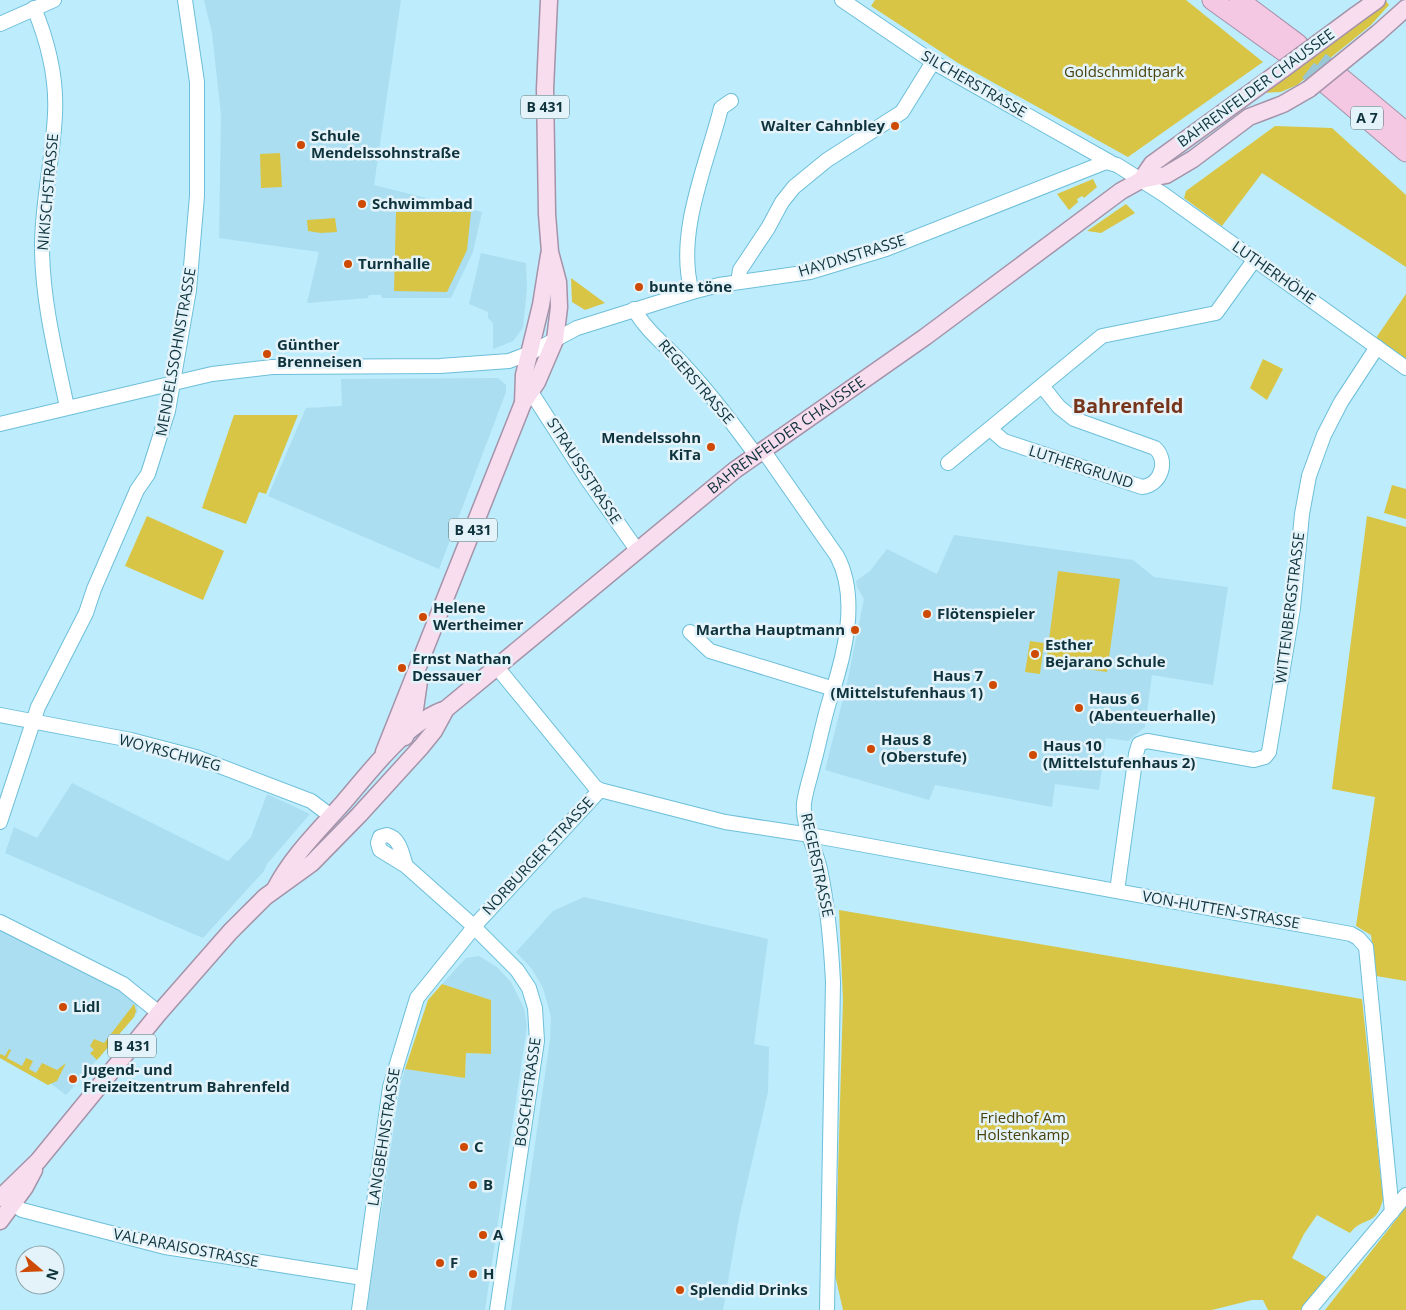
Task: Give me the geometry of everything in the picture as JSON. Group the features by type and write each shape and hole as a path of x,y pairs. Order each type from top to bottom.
{"highway":[{"path":"1212,0 1289,55"},
{"path":"1239,0 1289,55"},
{"name":"A 7","path":"1406,132 1333,81 1406,152"}],"main road":[{"name":"B 431","path":"531,392 524,375 541,305 550,252 545,108 549,0"},
{"name":"BAHRENFELDER CHAUSSEE","path":"1141,180 1152,164 1289,55 1356,15 1377,0"},
{"name":"BAHRENFELDER CHAUSSEE","path":"275,889 290,862 383,754 430,715 446,709 702,496 925,337 1092,211 1141,180 1166,175 1193,159 1249,116 1283,104 1308,90 1378,34 1406,8"},
{"name":"B 431","path":"383,754 531,392 555,340 559,307 558,282 550,252"},
{"path":"541,305 555,340"},
{"path":"530,353 531,392"},
{"name":"BAHRENFELDER CHAUSSEE","path":"381,790 405,737 415,709 423,656"},
{"name":"BAHRENFELDER CHAUSSEE","path":"0,1221 6,1201 25,1187 38,1161 159,1013 230,932 275,889 292,879 312,863 381,790 434,731 446,709"}],"street":[{"path":"0,24 54,0"},
{"name":"MENDELSSOHNSTRASSE","path":"0,822 32,722 86,613 94,589 137,490 148,474 164,428 190,282 197,196 196,82 185,0"},
{"name":"SILCHERSTRASSE","path":"842,0 934,62 1110,162"},
{"name":"NIKISCHSTRASSE","path":"34,8 48,46 55,85 55,115 46,189 43,258 47,300 67,407"},
{"path":"738,282 740,270 768,228 782,202 794,187 827,160 902,112 934,62"},
{"path":"692,292 686,271 694,204 721,108 731,101"},
{"path":"1110,162 1141,180"},
{"name":"HAYDNSTRASSE","path":"0,424 212,374 272,367 463,365 510,361 530,353 578,328 692,292 738,282 810,272 886,249 1089,168 1110,162"},
{"name":"LUTHERHÖHE","path":"1141,180 1255,259 1406,368"},
{"path":"948,463 1102,336 1204,317 1216,312 1255,259"},
{"name":"REGERSTRASSE","path":"634,310 641,322 716,400 760,453 832,549 843,568 847,596 846,643 843,662 805,796 804,806 828,914 832,974 827,1310"},
{"name":"WITTENBERGSTRASSE","path":"1117,891 1139,744 1147,741 1254,760 1265,757 1269,752 1293,608 1302,514 1310,476 1324,435 1341,402 1377,347"},
{"name":"LUTHERGRUND","path":"990,429 1004,441 1142,487 1147,487 1158,478 1163,465 1156,448 1074,419 1059,407 1042,386"},
{"name":"STRAUSSSTRASSE","path":"531,392 586,479 637,550"},
{"path":"690,632 710,651 834,689"},
{"path":"496,666 595,787 600,790"},
{"name":"WOYRSCHWEG","path":"0,715 131,740 196,758 247,775 311,801 331,816"},
{"name":"NORBURGER STRASSE","path":"475,928 534,859 600,790 725,822 810,835"},
{"name":"VON-HUTTEN-STRASSE","path":"810,835 1351,934 1358,938 1366,947 1392,1212"},
{"name":"BOSCHSTRASSE","path":"406,866 475,928 518,970 529,988 535,1008 537,1038 497,1310"},
{"path":"0,922 123,984 159,1013"},
{"name":"LANGBEHNSTRASSE","path":"359,1310 394,1069 417,998 475,928"},
{"path":"1309,1310 1406,1195"},
{"name":"VALPARAISOSTRASSE","path":"6,1201 22,1210 165,1247 363,1278"}],"shaded area":[{"name":"Schule Mendelssohnstraße","path":"204,0 401,0 374,185 482,212 473,252 451,298 382,298 381,295 369,295 368,298 307,303 319,252 219,238 221,115 212,33"},
{"path":"481,253 526,263 527,288 523,328 513,341 493,349 493,323 488,318 488,312 469,304"},
{"path":"498,378 506,385 506,392 439,569 268,496 306,408 342,406 341,379"},
{"name":"Esther Bejarano Schule","path":"954,535 1133,560 1154,577 1228,587 1213,685 1152,675 1145,727 1128,741 1106,738 1099,790 1055,784 1052,807 935,785 929,800 825,770 847,683 864,599 857,587 856,581 870,571 887,549 937,574"},
{"path":"72,783 228,861 251,837 267,794 310,814 267,864 264,871 203,938 5,853 14,827 37,838"},
{"path":"584,897 768,939 754,1044 769,1047 768,1092 739,1218 723,1310 511,1310 550,1040 551,1017 543,988 532,969 516,952 553,911"},
{"path":"0,929 127,994 136,1002 138,1011 134,1017 66,1095 50,1083 48,1085 0,1058"},
{"path":"479,956 497,967 511,982 524,1008 527,1026 485,1310 367,1310 400,1086 405,1069 465,1078 466,1053 491,1054 491,1000 442,984 466,958"}],"green space":[{"name":"Goldschmidtpark","path":"875,0 1186,0 1263,62 1128,157 958,63 871,6"},
{"path":"1386,1 1389,5 1371,25 1297,85 1281,92 1261,93"},
{"path":"1275,126 1332,128 1406,195 1406,267 1262,173 1222,226 1184,198 1186,191"},
{"path":"280,153 282,187 261,188 260,154"},
{"path":"1093,179 1097,187 1084,198 1082,196 1077,199 1078,202 1069,210 1057,194"},
{"path":"1126,204 1135,213 1101,233 1087,231"},
{"path":"396,212 471,212 467,250 447,292 394,291"},
{"path":"335,218 337,232 321,233 308,231 307,220"},
{"path":"571,278 605,303 585,310 572,302"},
{"path":"1406,294 1406,359 1376,338"},
{"path":"1263,359 1283,369 1267,400 1250,388"},
{"path":"234,415 298,415 266,494 259,492 246,524 202,508"},
{"path":"1392,485 1406,489 1406,519 1384,513"},
{"path":"147,516 224,551 203,600 125,566"},
{"path":"1367,516 1406,527 1406,981 1376,976 1371,935 1356,926 1375,797 1332,789"},
{"path":"1058,571 1120,579 1107,672 1046,663"},
{"path":"1030,641 1044,643 1040,674 1025,672"},
{"name":"Friedhof Am Holstenkamp","path":"839,910 1362,999 1383,1199 1377,1214 1360,1224 1350,1233 1317,1215 1304,1234 1292,1258 1326,1277 1301,1310 1268,1310 1263,1300 1252,1300 1212,1310 843,1310 835,1275 843,1000"},
{"path":"442,984 491,1000 491,1054 466,1053 465,1078 405,1069 428,1000"},
{"path":"134,1004 136,1011 134,1017 97,1060 90,1053 94,1050 90,1046 94,1039 104,1043"},
{"path":"9,1049 11,1050 7,1058 22,1066 26,1058 33,1061 29,1069 36,1073 42,1063 57,1070 66,1063 57,1081 48,1085 0,1058 0,1054 5,1056"},
{"path":"1406,1207 1406,1310 1325,1310"}],"tunnel":[{"path":"1298,44 1339,76"},
{"path":"1286,53 1327,85"}],"place":[{"name":"Walter Cahnbley","path":"895,126"},
{"name":"Schule Mendelssohnstraße","path":"301,145"},
{"name":"Schwimmbad","path":"362,204"},
{"name":"Turnhalle","path":"348,264"},
{"name":"bunte töne","path":"639,287"},
{"name":"Günther Brenneisen","path":"267,354"},
{"name":"Mendelssohn KiTa","path":"711,447"},
{"name":"Flötenspieler","path":"927,614"},
{"name":"Helene Wertheimer","path":"423,617"},
{"name":"Martha Hauptmann","path":"855,630"},
{"name":"Esther Bejarano Schule","path":"1035,654"},
{"name":"Ernst Nathan Dessauer","path":"402,668"},
{"name":"Haus 7 (Mittelstufenhaus 1)","path":"993,685"},
{"name":"Haus 6 (Abenteuerhalle)","path":"1079,708"},
{"name":"Haus 8 (Oberstufe)","path":"871,749"},
{"name":"Haus 10 (Mittelstufenhaus 2)","path":"1033,755"},
{"name":"Lidl","path":"63,1007"},
{"name":"Jugend- und Freizeitzentrum Bahrenfeld","path":"73,1079"},
{"name":"C","path":"464,1147"},
{"name":"B","path":"473,1185"},
{"name":"A","path":"483,1235"},
{"name":"F","path":"440,1263"},
{"name":"H","path":"473,1274"},
{"name":"Splendid Drinks","path":"680,1290"}],"district":[{"name":"Bahrenfeld","path":"1128,406"}]}
